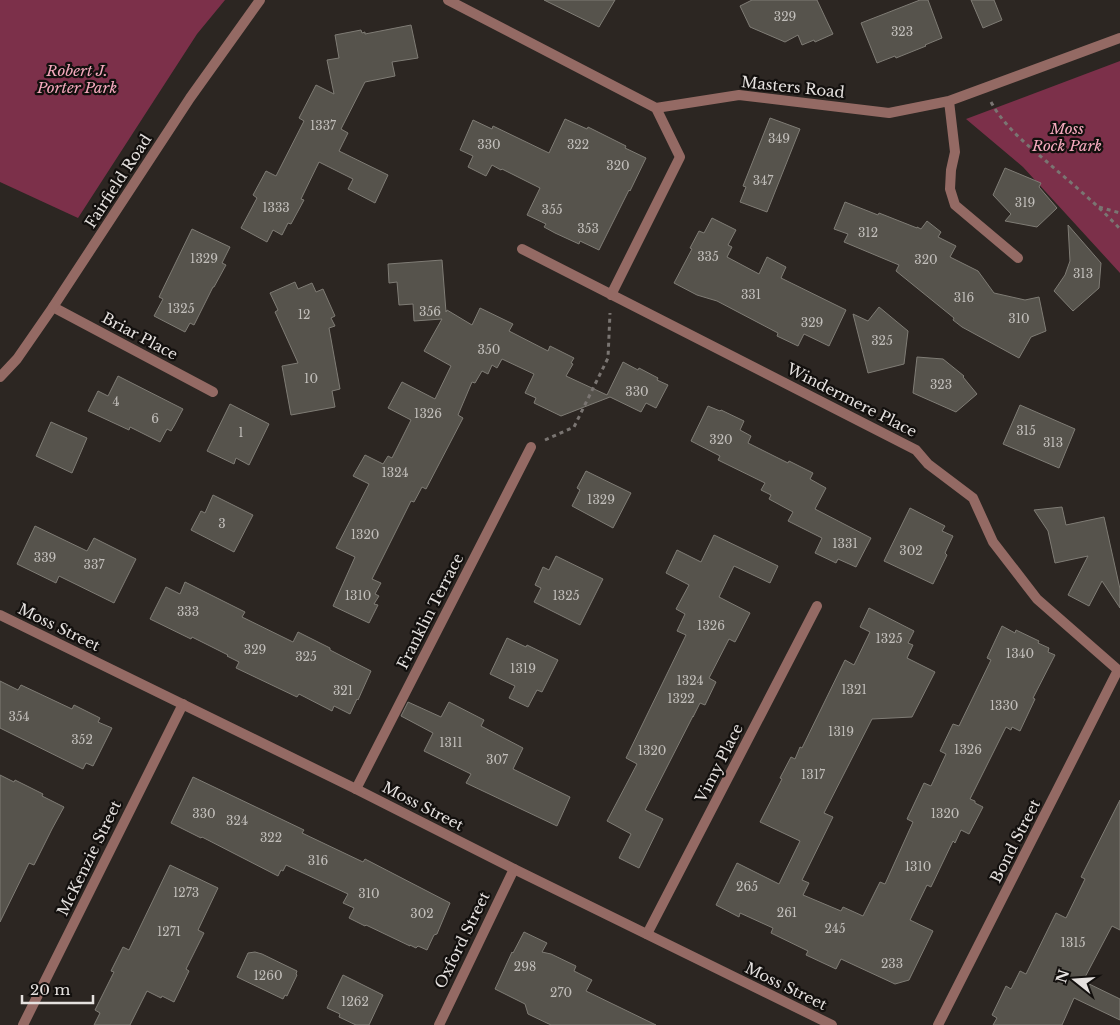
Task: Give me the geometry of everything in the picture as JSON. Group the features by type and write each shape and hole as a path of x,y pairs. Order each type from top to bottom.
{"street":[{"name":"Fairfield Road","path":"0,377 17,359 53,307 190,98 260,0"},
{"path":"448,0 656,108 680,157 611,295"},
{"name":"Masters Road","path":"656,108 739,95 889,113 949,101 1120,38"},
{"path":"949,101 955,152 951,170 950,189 955,205 1018,258"},
{"name":"Windermere Place","path":"522,249 916,450 928,464 973,498 993,542 1037,599 1118,670"},
{"name":"Briar Place","path":"53,307 213,392"},
{"name":"Franklin Terrace","path":"356,789 531,447"},
{"name":"Vimy Place","path":"647,934 817,606"},
{"name":"Moss Street","path":"0,615 832,1025"},
{"name":"Bond Street","path":"938,1025 1118,670"},
{"name":"McKenzie Street","path":"23,1025 182,704"},
{"name":"Oxford Street","path":"438,1025 514,869"}],"path":[{"path":"983,89 996,112 1018,137 1099,207 1120,228"},
{"path":"1099,207 1120,213"},
{"path":"531,447 574,427 608,358 611,295"}],"green space":[{"name":"Robert J. Porter Park","path":"0,0 225,0 197,34 78,218 0,182"},
{"name":"Moss Rock Park","path":"1120,61 1120,273 1023,167 966,119"}],"building":[{"path":"544,0 615,0 599,27"},
{"path":"752,0 817,0 833,34 815,42 814,40 802,45 798,35 785,42 750,27 740,6"},
{"path":"920,0 928,0 942,38 896,58 895,56 877,63 861,23"},
{"path":"971,0 994,0 1002,20 983,28"},
{"path":"411,25 418,58 392,62 395,76 365,82 341,129 348,133 339,151 388,175 375,203 348,189 353,179 319,162 301,199 304,200 291,224 288,223 282,235 273,230 267,242 241,228 257,198 253,195 266,171 276,176 304,121 299,118 316,85 334,94 327,60 339,58 335,35 361,30 365,34"},
{"path":"770,118 800,129 767,212 740,202 746,187 743,186"},
{"path":"565,119 587,129 588,127 646,158 599,250 580,241 579,244 555,233 544,227 546,224 527,215 540,188 492,165 486,176 468,167 473,156 460,150 473,120 492,129 493,126 549,153"},
{"path":"1005,168 1041,183 1039,187 1057,208 1037,227 1005,221 1011,214 993,195"},
{"path":"845,202 921,229 927,221 941,232 938,237 956,246 950,257 978,271 994,293 1025,300 1039,297 1046,331 1031,337 1019,358 962,327 953,320 954,318 896,271 899,265 844,242 848,234 834,229"},
{"path":"712,218 736,230 728,245 732,247 727,257 759,274 767,257 786,267 781,278 846,310 829,346 804,334 798,346 777,336 778,333 717,301 697,295 674,283 699,231 704,233"},
{"path":"1068,225 1101,263 1099,288 1073,311 1054,291 1065,275 1070,261"},
{"path":"192,229 230,247 222,263 226,265 194,325 190,323 185,332 154,316 163,299 159,297"},
{"path":"442,260 446,312 447,310 472,325 480,308 513,324 509,331 548,351 550,346 574,358 571,363 573,364 566,376 607,395 623,362 638,370 639,368 668,385 656,408 646,403 641,412 610,397 561,416 534,403 536,398 525,393 534,374 502,359 497,368 492,365 488,374 482,371 475,383 472,382 458,415 463,418 426,489 422,487 414,502 411,501 372,579 381,583 375,594 379,596 374,604 378,605 369,623 333,606 355,557 336,548 369,484 353,476 365,455 383,464 388,456 392,458 411,420 388,408 402,382 435,399 451,366 424,351 442,319 414,321 413,304 399,305 397,282 389,283 388,264"},
{"path":"295,282 298,289 312,283 316,292 323,289 335,316 331,318 335,326 329,328 340,389 332,391 335,407 291,415 282,366 298,363 275,312 278,310 270,293"},
{"path":"879,307 908,331 904,364 868,373 853,314 868,321"},
{"path":"917,357 943,359 964,376 977,394 956,412 913,393"},
{"path":"118,376 183,409 171,431 167,429 160,442 130,427 129,430 88,411 98,391 108,396"},
{"path":"230,404 269,424 249,465 236,458 234,464 207,451"},
{"path":"1020,405 1075,429 1059,468 1003,444"},
{"path":"708,406 744,421 740,430 751,436 748,443 813,473 810,479 826,488 815,509 871,538 856,567 838,559 836,563 815,553 822,538 788,521 793,512 769,499 771,495 761,490 765,483 718,460 720,456 691,441"},
{"path":"51,422 87,438 72,473 36,456"},
{"path":"586,471 631,493 613,528 572,506 580,490 577,488"},
{"path":"213,495 253,515 234,552 191,530 201,511 205,513"},
{"path":"1062,507 1066,525 1104,517 1120,589 1120,608 1102,581 1089,606 1068,595 1088,556 1055,563 1048,531 1034,510"},
{"path":"910,508 945,526 942,531 953,536 945,553 947,555 933,584 884,561"},
{"path":"35,526 87,551 94,538 136,559 114,603 59,576 56,583 17,564"},
{"path":"714,535 778,566 770,583 734,566 719,597 750,613 735,642 729,639 709,678 716,682 705,705 700,703 645,810 663,819 639,868 619,858 631,834 607,821 637,764 626,758 686,635 677,631 685,614 676,609 689,585 666,573 677,550 701,562"},
{"path":"556,556 603,579 580,625 534,602 541,588 535,585 543,567 549,570"},
{"path":"185,582 245,612 242,617 293,642 298,632 371,671 350,714 334,706 332,711 299,694 297,697 236,668 239,662 228,655 150,619 166,587 180,594"},
{"path":"869,608 914,631 908,643 913,645 907,658 935,672 912,717 872,719 824,813 833,817 802,880 809,883 803,895 841,911 843,907 863,916 880,882 885,884 913,822 907,819 924,783 931,786 946,754 940,751 953,724 959,726 991,660 987,658 1002,626 1015,633 1016,630 1039,641 1038,643 1049,648 1048,652 1055,655 1033,698 1035,699 1020,731 1012,727 1011,730 1006,727 970,799 983,807 969,834 961,830 955,843 953,841 931,887 927,885 910,920 933,931 909,980 895,984 841,959 836,969 806,955 808,951 771,933 773,928 740,913 739,917 716,905 737,863 779,884 800,841 760,822 791,757 795,759 800,747 802,748 845,660 854,665 870,632 860,627"},
{"path":"507,638 558,660 542,692 537,690 528,707 509,698 515,686 490,674"},
{"path":"0,681 18,690 21,685 72,709 74,705 100,718 98,722 112,728 93,766 86,763 83,769 0,728"},
{"path":"408,702 441,717 449,702 484,720 481,726 523,748 513,769 570,797 557,826 466,783 471,774 424,751 433,733 401,716"},
{"path":"0,775 43,794 42,796 64,807 34,865 29,863 0,922"},
{"path":"193,777 304,830 302,833 363,862 365,859 450,903 437,934 434,935 427,950 418,946 416,948 410,946 349,918 354,908 343,903 348,894 286,865 278,876 171,823"},
{"path":"1120,800 1120,930 1112,926 1083,981 1120,999 1120,1020 1074,998 1062,1025 993,1025 997,1018 992,1015 1006,986 1011,989 1020,971 1026,974 1056,913 1066,918 1085,879 1081,877"},
{"path":"170,865 218,888 198,930 204,933 186,969 189,971 174,1002 147,991 130,1025 94,1025 100,1013 95,1010 114,972 111,971 123,947 129,950"},
{"path":"524,932 547,943 542,952 551,954 576,966 574,971 592,980 586,991 656,1025 551,1025 528,1014 525,1004 495,989 512,952"},
{"path":"255,952 297,971 287,996 285,995 283,999 237,977 248,953"},
{"path":"343,975 383,995 369,1025 356,1025 339,1017 340,1014 327,1008"}]}
